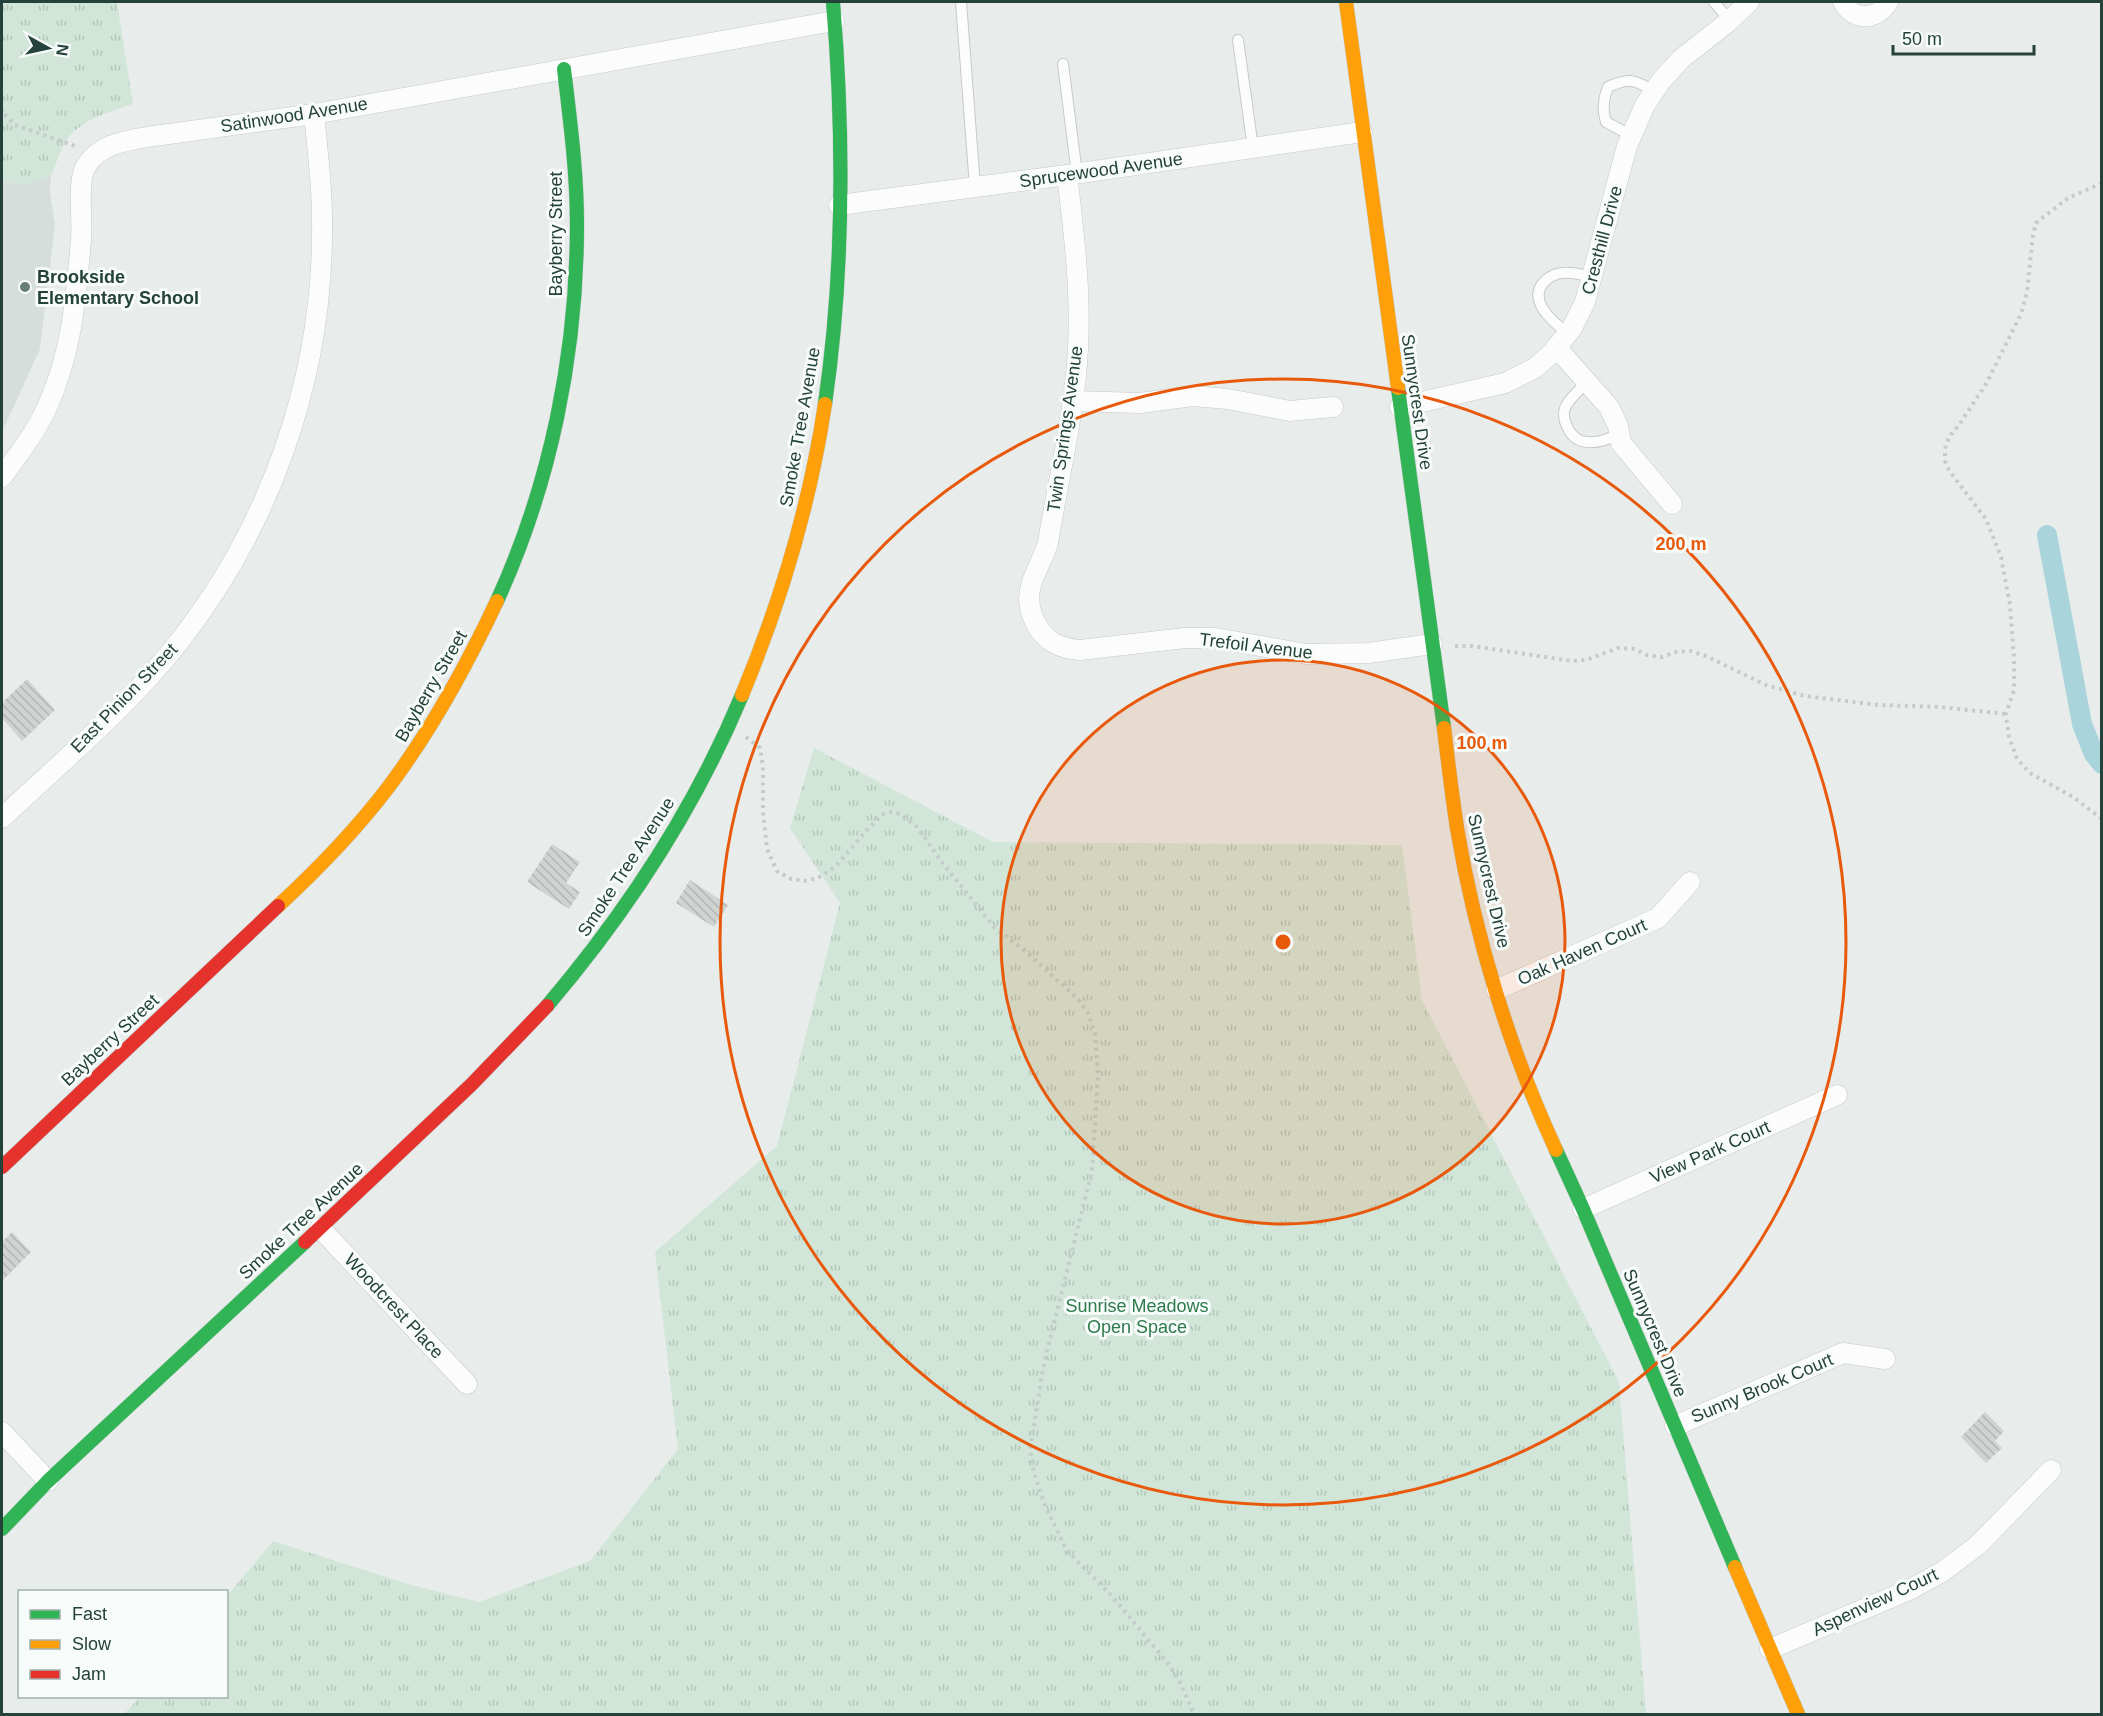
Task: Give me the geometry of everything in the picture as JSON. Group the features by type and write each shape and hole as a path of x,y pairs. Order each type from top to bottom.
{"street":[{"name":"Sunnycrest Drive","path":"1346,2 1457,828 1470,894 1496,990 1532,1099 1582,1209 1798,1714"},
{"name":"Cresthill Drive","path":"1400,407 1505,383 1534,368 1562,340 1585,302 1627,146 1645,105 1681,59 1730,21 1749,2"},
{"path":"1844,2 1849,10 1863,16 1878,14 1888,2"},
{"name":"Satinwood Avenue","path":"96,153 108,147 147,137 314,114 564,69 834,11"},
{"name":"Smoke Tree Avenue","path":"2,1529 48,1481 486,1072 564,987 602,939 642,882 680,820 743,696 769,629 791,560 809,491 823,420 833,348 838,277 839,112 834,11"},
{"name":"Bayberry Street","path":"2,1167 317,870 396,778 460,678 495,609 525,533 548,459 564,384 574,302 577,225 574,148 564,69"},
{"name":"East Pinion Street","path":"2,818 128,699 178,643 220,583 250,530 276,472 299,402 310,357 319,297 322,213 314,114"},
{"name":"Sprucewood Avenue","path":"839,205 1362,132"},
{"path":"2,477 48,406 69,345 75,315 82,226 81,182 85,168 96,153"},
{"name":"Twin Springs Avenue","path":"1047,637 1035,624 1030,610 1029,596 1031,582 1042,562 1048,543 1072,401 1078,350 1080,297 1072,174"},
{"path":"1562,340 1587,382 1610,407 1620,433 1621,443 1672,504"},
{"path":"1072,401 1140,403 1192,396 1228,399 1290,411 1333,407"},
{"name":"Trefoil Avenue","path":"1047,637 1052,642 1066,648 1080,650 1185,638 1215,638 1306,654 1368,653 1432,644"},
{"name":"Oak Haven Court","path":"1496,990 1658,918 1690,882"},
{"name":"View Park Court","path":"1582,1209 1837,1095"},
{"name":"Woodcrest Place","path":"320,1228 467,1384"},
{"name":"Sunny Brook Court","path":"1675,1426 1843,1353 1885,1359"},
{"path":"2,1432 48,1481"},
{"name":"Aspenview Court","path":"1770,1649 1911,1589 1942,1572 1978,1545 2051,1470"}],"lane":[{"path":"961,2 975,187"},
{"path":"1714,2 1730,21"},
{"path":"1238,40 1253,148"},
{"path":"1063,64 1072,174"},
{"path":"1632,136 1606,122 1603,112 1604,96 1608,87 1630,80 1654,91"},
{"path":"1562,340 1538,298 1541,284 1551,276 1563,273 1592,277"},
{"path":"1587,382 1565,408 1564,418 1567,428 1574,437 1583,442 1606,441 1620,433"}],"path":[{"path":"2,108 2,112 15,125 96,153"},
{"path":"2102,183 2068,198 2036,223 2027,292 2021,314 1986,384 1959,426 1949,437 1945,449 1945,461 1950,472 1986,519 2001,557 2010,605 2014,658 2014,690 2006,714 2009,737 2017,759 2030,773 2073,797 2102,819"},
{"path":"1432,644 1472,646 1572,661 1586,660 1618,648 1662,657 1676,652 1690,651 1706,656 1766,685 1805,696 1861,704 1940,707 2006,714"},
{"path":"728,728 750,739 760,748 767,849 777,871 791,879 807,881 822,876 836,866 882,815 891,812 900,814 917,827 944,865 995,928 1023,949 1077,998 1088,1012 1095,1034 1098,1075 1092,1171 1044,1363 1030,1450 1034,1473 1044,1503 1067,1551 1110,1594 1167,1662 1179,1680 1194,1714"}],"shaded area":[{"name":"Brookside Elementary School","path":"51,175 50,193 55,225 40,349 2,432 2,181 27,184"}],"green space":[{"path":"2,2 117,2 133,104 95,118 77,129 64,144 51,175 27,184 2,181"},
{"name":"Sunrise Meadows Open Space","path":"814,748 993,842 1402,845 1422,1000 1619,1382 1646,1714 124,1714 139,1698 228,1698 228,1595 273,1541 408,1584 479,1602 590,1561 678,1449 655,1252 777,1146 840,903 790,828"}],"building":[{"path":"27,679 55,710 22,741 2,718 2,703"},
{"path":"552,844 580,862 566,883 580,892 569,909 527,882"},
{"path":"690,880 728,905 714,927 676,903"},
{"path":"12,1232 31,1252 2,1281 2,1242"},
{"path":"1985,1412 2004,1431 1995,1441 2002,1448 1986,1463 1961,1437"}],"waterway":[{"path":"2047,535 2082,724 2094,754 2102,764"}],"traffic: fast":[{"path":"825,404 839,254 839,102 833,2"},
{"path":"497,601 516,556 546,464 566,369 576,272 577,205 564,69"},
{"path":"1398,388 1444,728"},
{"path":"547,1006 604,934 656,858 703,778 742,695"},
{"path":"1556,1150 1735,1567"},
{"path":"2,1529 48,1481 305,1242"}],"traffic: slow":[{"path":"1346,2 1398,388"},
{"path":"742,695 769,624 792,552 811,478 825,404"},
{"path":"278,906 348,835 403,767 447,698 497,601"},
{"path":"1444,728 1457,828 1484,951 1509,1033 1556,1150"},
{"path":"1735,1567 1798,1714"}],"traffic: jam":[{"path":"2,1167 278,906"},
{"path":"305,1242 472,1084 547,1006"}],"place":[{"name":"Brookside Elementary School","path":"25,287"}]}
